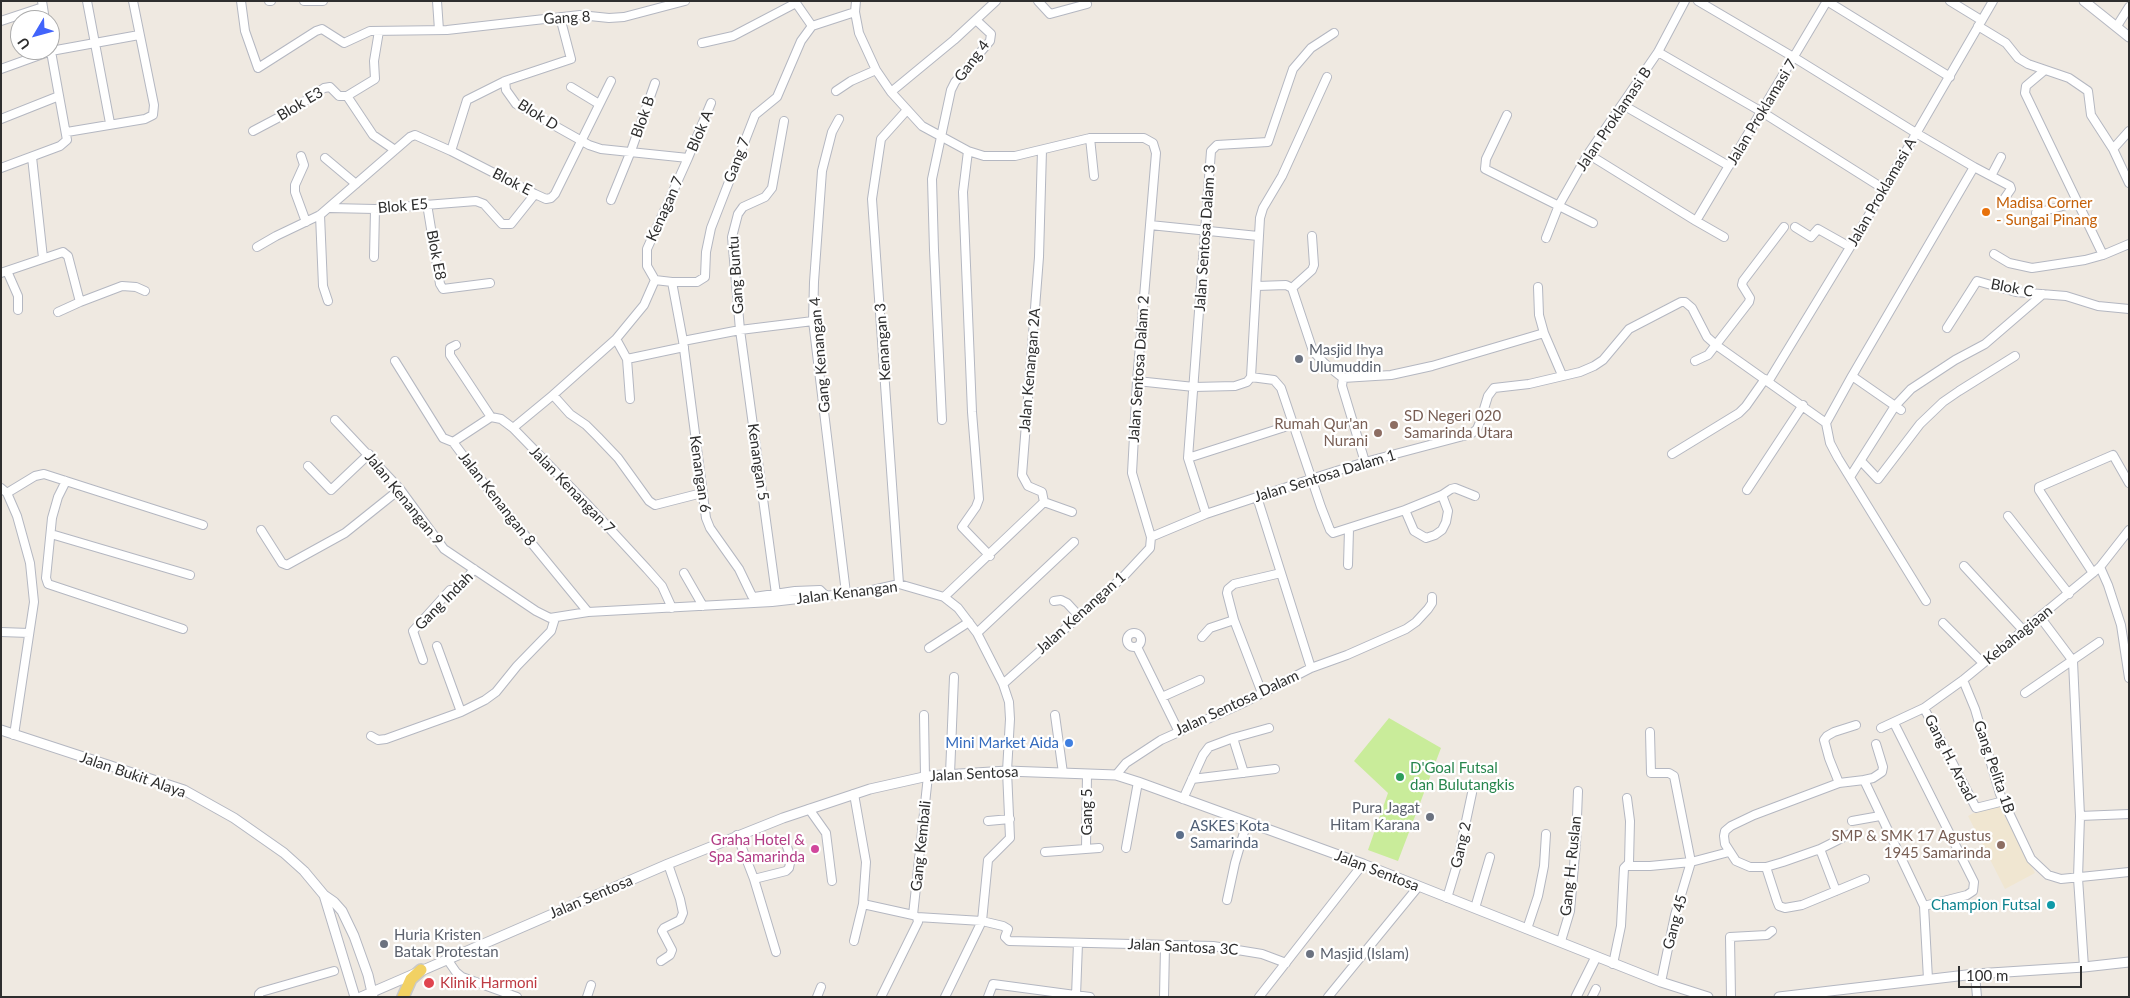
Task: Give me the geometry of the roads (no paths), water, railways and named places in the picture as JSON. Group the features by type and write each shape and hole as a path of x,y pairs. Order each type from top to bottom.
{"main road":[{"path":"404,997 412,978 421,970"}],"street":[{"path":"87,1 110,123"},
{"path":"67,132 110,123 145,119 153,115 154,105 133,1"},
{"name":"Gang 8","path":"241,1 244,31 258,68 319,30 326,31 344,42 365,33 379,31 447,30 580,15 609,18 624,17 685,1"},
{"path":"304,1 323,1"},
{"path":"437,1 439,30"},
{"path":"856,1 855,12 859,34 876,70 891,92 922,126 968,151 984,156 1015,156 1090,138 1094,176"},
{"path":"891,92 954,40 996,1"},
{"path":"1038,1 1050,14 1087,4"},
{"name":"Jalan Proklamasi B","path":"1546,238 1559,205 1588,154 1658,52 1685,1"},
{"path":"1698,1 1916,133 2010,186 2002,202"},
{"path":"1827,1 1950,77"},
{"name":"Jalan Proklamasi 7","path":"1697,221 1827,1"},
{"path":"1950,1 2006,43 2018,58 2069,78 2088,91 2091,115 2125,165 2129,183"},
{"name":"Jalan Proklamasi A","path":"1672,454 1739,413 1767,380 1850,247 1993,1"},
{"path":"2084,1 2129,37"},
{"path":"702,43 733,36 796,2 812,26 855,12"},
{"path":"1,22 42,4"},
{"path":"2117,26 2129,7"},
{"path":"451,151 467,100 506,81 571,59 560,17"},
{"name":"Gang 4","path":"940,137 951,90 955,82 990,41 991,34 976,20"},
{"name":"Gang 7","path":"672,282 698,282 705,277 706,252 711,228 755,115 777,97 801,41 812,26"},
{"name":"Blok E3","path":"253,131 289,112 327,87 333,88 339,96 347,96 376,79 374,61 379,31"},
{"name":"Jalan Sentosa Dalam 3","path":"1206,514 1188,458 1211,151 1217,144 1268,142 1293,69 1310,48 1334,33"},
{"path":"60,47 139,34"},
{"path":"1658,52 1762,112 1884,189"},
{"path":"1,70 23,60"},
{"path":"1,168 32,157 67,140 52,60"},
{"path":"836,90 876,70"},
{"path":"2045,70 2026,86 2025,93 2103,255"},
{"path":"1137,381 1194,387 1242,385 1251,376 1258,236 1263,208 1282,176 1327,77"},
{"name":"Blok D","path":"506,81 506,90 516,104 581,141"},
{"path":"581,141 611,81"},
{"name":"Blok B","path":"631,151 655,83"},
{"path":"571,87 598,104"},
{"path":"1,119 60,96"},
{"name":"Blok E3","path":"347,96 373,136 395,150"},
{"name":"Blok A","path":"688,158 711,103"},
{"path":"1623,105 1729,166"},
{"name":"Kenangan 3","path":"899,584 872,199 881,139 907,110"},
{"path":"1507,115 1486,159 1485,169 1489,173 1593,223"},
{"name":"Gang Kenangan 4","path":"839,119 832,132 822,171 813,321 846,593"},
{"name":"Gang Buntu","path":"740,330 732,230 743,207 765,197 770,192 784,121"},
{"path":"2113,149 2129,130"},
{"name":"Blok E","path":"395,150 410,137 415,136 451,151 546,199 551,198 555,194 581,141"},
{"path":"940,137 932,179 942,420"},
{"name":"Jalan Sentosa Dalam 2","path":"1090,138 1144,138 1153,143 1156,153 1137,381 1132,473 1151,537"},
{"name":"Kenagan 7","path":"581,141 601,149 688,158 647,249 647,266 654,280"},
{"path":"257,247 330,208 395,150"},
{"name":"Jalan Kenangan 2A","path":"1042,150 1039,257 1022,475 1028,486 1042,492 1044,502"},
{"path":"611,200 631,151"},
{"path":"968,151 963,192 972,412 979,499 976,507 962,527 990,556"},
{"path":"1588,154 1724,237"},
{"path":"301,156 304,165 295,185 295,192 306,222"},
{"path":"32,157 43,258"},
{"path":"1991,176 2001,157"},
{"path":"325,158 356,184"},
{"path":"1926,601 1830,443 1826,423 1974,167"},
{"name":"Blok E5","path":"330,208 375,209 476,201 484,204 502,224 511,224 535,194"},
{"path":"2036,214 2078,202"},
{"name":"Blok E8","path":"427,204 440,284 443,289 490,283"},
{"path":"374,257 375,209"},
{"path":"320,215 323,286 328,301"},
{"path":"1150,225 1258,236"},
{"path":"1695,361 1708,355 1750,301 1742,285 1743,281 1784,227"},
{"path":"1795,227 1812,237 1818,229 1850,247"},
{"path":"1292,288 1312,270 1314,265 1312,236"},
{"path":"1994,254 2009,263 2032,268 2085,260 2129,244"},
{"path":"18,310 18,296 4,272 61,252 67,254 80,302"},
{"path":"512,428 554,395 616,339 644,305 654,280 672,282"},
{"name":"Blok C","path":"1947,328 1977,281 2009,290 2043,294"},
{"name":"Kenangan 6","path":"672,282 684,344 707,522 739,569 749,593 754,597 820,590 826,596"},
{"path":"1257,286 1286,285 1292,288 1313,351 1324,363 1343,378 1391,375 1432,366 1544,332"},
{"path":"58,312 122,286 136,287 145,291"},
{"path":"1538,287 1539,315 1562,375 1580,372 1598,364 1629,329 1685,302 1692,308 1707,337 1716,345 1826,423"},
{"path":"1850,477 1898,408 1919,383 1985,344 2043,294 2066,296 2098,306 2129,309"},
{"path":"627,359 740,330 813,321"},
{"name":"Kenangan 5","path":"740,330 776,594"},
{"path":"616,339 627,359 630,399"},
{"path":"453,442 491,417 450,355 450,348 456,345"},
{"path":"1861,461 1879,478 1926,418 1959,391 2015,356"},
{"name":"Jalan Kenangan 8","path":"395,361 443,438 453,442 497,501 588,612"},
{"name":"Jalan Sentosa Dalam 1","path":"1151,537 1206,514 1311,479 1365,462 1471,434 1477,429 1490,393 1494,388 1520,385 1562,375"},
{"path":"1251,376 1274,380 1278,383 1294,424 1311,479 1330,530 1333,533 1405,510 1455,488 1475,496"},
{"path":"1852,376 1898,408"},
{"path":"1343,378 1342,386 1365,462"},
{"path":"554,395 570,414 598,437 618,458 649,501 655,505 702,492"},
{"path":"1747,490 1803,405"},
{"name":"Jalan Kenangan 7","path":"491,417 501,419 512,428 647,568 662,586 672,608"},
{"name":"Jalan Kenangan 9","path":"336,420 400,489 436,541 444,549 544,616 555,618"},
{"path":"1188,458 1294,424"},
{"path":"308,466 332,490 369,454"},
{"path":"2093,573 2038,487 2113,455 2129,483"},
{"path":"14,734 34,602 30,563 17,516 4,490 34,476 44,474 203,524"},
{"path":"66,481 54,509 46,578 48,584 183,630"},
{"path":"261,530 282,563 287,565 345,533 400,489"},
{"path":"1405,510 1414,531 1426,538 1435,535 1442,530 1447,516 1446,502 1442,495"},
{"name":"Jalan Sentosa Dalam","path":"1116,775 1126,763 1178,730 1262,694 1311,668 1257,497"},
{"path":"944,597 990,556 1044,502 1072,512"},
{"path":"2008,516 2068,594"},
{"path":"1348,565 1349,529"},
{"name":"Kebahagiaan","path":"1881,728 1924,708 1962,680 2100,567 2129,530"},
{"path":"52,534 190,575"},
{"name":"Jalan Kenangan 1","path":"1003,684 1122,577 1150,548 1151,537"},
{"path":"977,632 1074,542"},
{"path":"1964,566 2023,630"},
{"path":"2100,567 2121,625 2129,678"},
{"name":"Gang Indah","path":"423,660 413,631 450,590 456,592 474,569"},
{"path":"684,573 703,606"},
{"path":"1262,694 1234,620 1227,593 1228,589 1234,584 1281,573"},
{"name":"Jalan Kenangan","path":"555,618 588,612 758,603 826,596 899,584 944,597 958,608 977,632 1003,684 1009,702 1007,771 1010,838 988,860 982,921"},
{"path":"1311,668 1347,655 1406,629 1416,622 1428,609 1432,603 1432,597"},
{"path":"1054,601 1061,600 1066,603 1079,616"},
{"path":"2040,617 2073,661 2080,816 2078,878 2084,967"},
{"path":"371,736 378,740 386,739 460,712 485,700 496,692 517,666 551,631 555,618"},
{"path":"1202,637 1210,628 1234,620"},
{"path":"929,648 969,622"},
{"path":"1943,623 1983,663"},
{"path":"1,632 29,633"},
{"path":"2025,693 2098,642"},
{"path":"437,646 460,712"},
{"path":"1137,647 1178,730"},
{"path":"950,774 954,677"},
{"path":"1162,697 1200,680"},
{"name":"Gang Pelita 1B","path":"1962,680 1975,709 2004,801 2032,859 2048,875 2061,879 2129,872"},
{"name":"Gang H. Arsad","path":"1924,708 1976,808 2004,801"},
{"name":"Gang Kembali","path":"881,997 918,922 915,916 926,777 924,715"},
{"path":"1054,715 1059,735 1063,773"},
{"path":"1894,723 1974,882 1973,891 1967,895 1924,906"},
{"path":"1839,783 1828,758 1824,740 1834,732 1856,725"},
{"path":"1183,799 1203,755 1210,746 1269,728"},
{"name":"Jalan Bukit Alaya","path":"1,730 184,790 234,818 284,853 342,911 354,936 373,994"},
{"path":"1650,732 1651,773 1669,773 1674,776 1691,862"},
{"path":"1234,738 1244,773"},
{"path":"1852,833 1820,849 1766,867 1742,865 1730,852 1724,836 1725,831 1730,826 1839,783 1873,778 1882,772 1883,767 1876,744"},
{"path":"1192,779 1275,769"},
{"name":"Jalan Sentosa","path":"361,997 373,994 421,970 737,835 809,809 854,794 926,777 1007,771 1116,775 1138,782 1363,864 1613,964 1708,997"},
{"name":"Gang 5","path":"1086,849 1087,774"},
{"path":"1864,780 1924,906 1928,979"},
{"path":"1126,848 1138,782"},
{"name":"Gang H. Ruslan","path":"1561,942 1570,911 1578,791"},
{"name":"Gang 2","path":"1447,898 1456,868 1472,793"},
{"path":"854,794 866,862 863,904 854,941"},
{"path":"1627,798 1630,821 1628,866"},
{"path":"809,809 826,833 832,881"},
{"path":"2080,816 2129,814"},
{"path":"1852,821 1880,816"},
{"path":"988,821 1010,819"},
{"path":"1227,900 1247,822"},
{"path":"1527,928 1538,896 1544,866 1546,834"},
{"path":"737,835 754,879 776,952"},
{"path":"754,879 786,871 789,868 790,858 786,844"},
{"name":"Gang 5","path":"1045,852 1099,848"},
{"path":"1820,849 1836,891"},
{"path":"1613,964 1621,926 1624,868 1628,866 1691,862 1730,852"},
{"path":"1476,908 1490,857"},
{"name":"Gang 45","path":"1661,982 1675,915 1691,862"},
{"path":"661,961 670,955 672,950 662,932 664,928 680,920 683,912 668,864"},
{"path":"1259,997 1363,864"},
{"path":"1766,867 1776,901 1783,908 1802,905 1865,878"},
{"path":"1328,997 1418,887"},
{"name":"Jalan Bukit Alaya","path":"324,895 355,997"},
{"path":"863,904 915,916 982,921 945,997"},
{"name":"Jalan Santosa 3C","path":"982,921 1006,927 1006,937 1009,941 1212,946 1262,954 1286,963"},
{"path":"1731,997 1730,937 1767,935 1772,932"},
{"path":"1076,996 1078,943"},
{"path":"1164,997 1165,946"},
{"path":"1576,997 1596,957"},
{"path":"447,959 462,977 517,997"},
{"path":"1778,997 1975,974 2129,962"},
{"path":"259,997 259,994 262,992 334,971"},
{"path":"1975,974 1977,997"},
{"path":"988,997 992,984 1090,997"},
{"path":"587,997 591,985"},
{"path":"816,997 821,987"}],"place":[{"name":"Madisa Corner - Sungai Pinang","path":"1986,212"},
{"name":"Masjid Ihya Ulumuddin","path":"1299,359"},
{"name":"SD Negeri 020 Samarinda Utara","path":"1394,425"},
{"name":"Rumah Qur'an Nurani","path":"1378,433"},
{"name":"Mini Market Aida","path":"1069,743"},
{"name":"D'Goal Futsal dan Bulutangkis","path":"1400,777"},
{"name":"Pura Jagat Hitam Karana","path":"1430,817"},
{"name":"ASKES Kota Samarinda","path":"1180,835"},
{"name":"SMP & SMK 17 Agustus 1945 Samarinda","path":"2001,845"},
{"name":"Graha Hotel & Spa Samarinda","path":"815,849"},
{"name":"Champion Futsal","path":"2051,905"},
{"name":"Huria Kristen Batak Protestan","path":"384,944"},
{"name":"Masjid (Islam)","path":"1310,954"},
{"name":"Klinik Harmoni","path":"429,983"}]}
